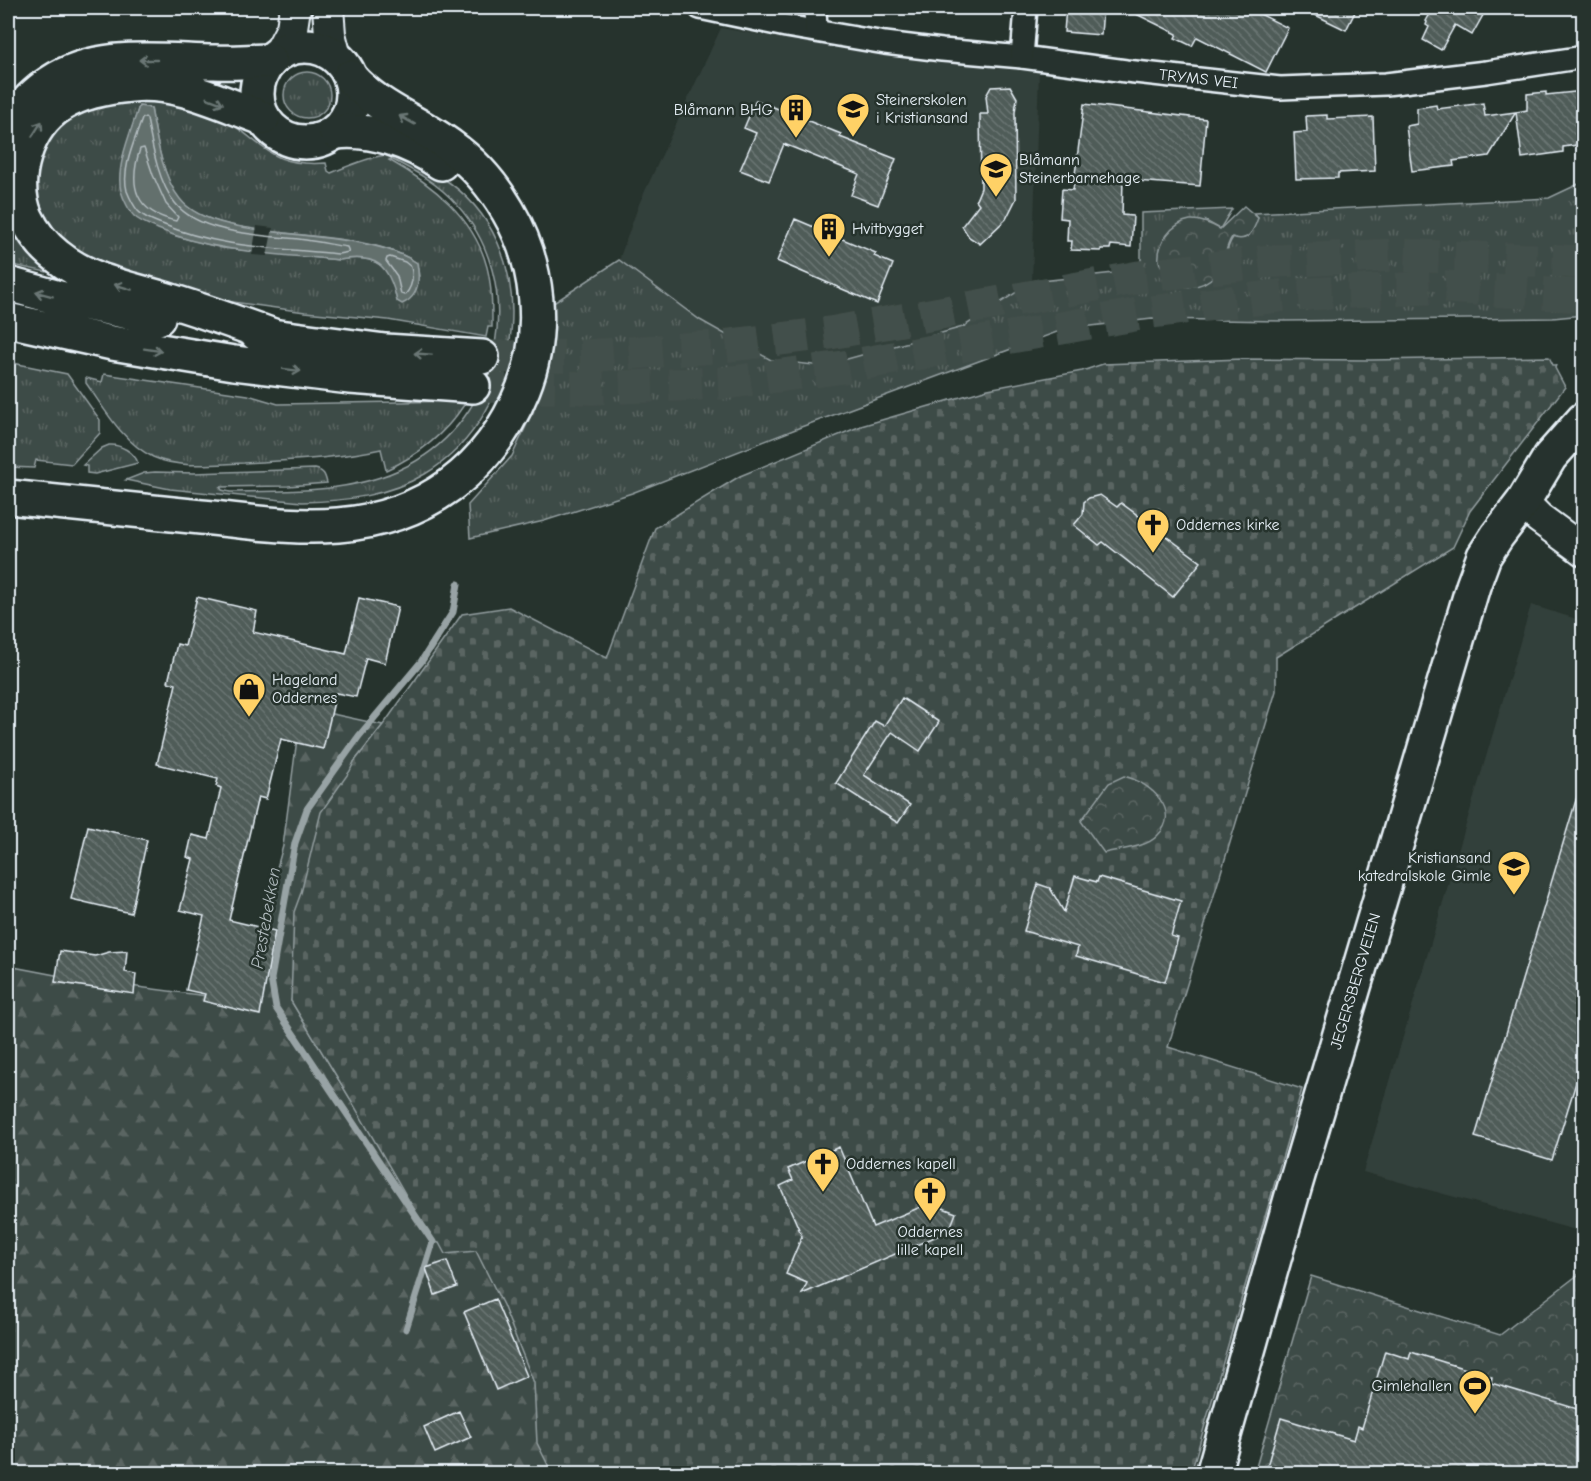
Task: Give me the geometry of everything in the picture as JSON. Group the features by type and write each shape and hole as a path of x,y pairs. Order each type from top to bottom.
{"main road":[{"path":"295,8 292,28 260,76 256,93 263,118 277,134 296,142 317,142 336,132 344,123 353,101 354,89 330,34 328,8"},
{"path":"8,124 19,110 50,82 84,68 107,62 146,59 217,62 274,57 288,49 308,46 318,48 343,67 373,99 449,145 476,168 508,210 528,257 537,308 532,360 515,410 502,432 486,453 462,477 418,505 385,517 337,525 266,524 8,497"},
{"path":"263,118 178,88 134,84 95,90 76,96 60,105 47,115 35,131 26,150 21,170 21,189 26,217 34,231 44,244 72,267 118,286 222,317 279,338"},
{"path":"8,482 284,510 349,509 375,504 411,492 426,484 464,455 493,418 514,373 518,357 521,309 518,277 508,246 494,217 474,191 438,161 410,146 378,135 352,131 336,132"},
{"path":"8,284 59,298 162,319 279,338 385,351 477,372 350,377 234,363 112,343 9,321"},
{"path":"1523,502 1550,457 1584,419"},
{"path":"1523,502 1584,452"},
{"path":"1523,502 1539,518 1584,551"},
{"name":"JEGERSBERGVEIEN","path":"1213,1473 1291,1199 1473,586 1484,556 1512,514 1523,502"}],"street":[{"name":"TRYMS VEI","path":"700,8 786,26 908,46 1022,57 1115,70 1280,88 1395,83 1584,57"},
{"path":"815,8 816,30"},
{"path":"1022,57 1026,8"}],"shaded area":[{"name":"Steinerskolen i Kristiansand","path":"721,28 904,59 1039,72 1032,282 963,327 822,366 771,360 700,320 619,260 639,204"},
{"name":"Kristiansand katedralskole Gimle","path":"1531,605 1583,621 1583,1232 1363,1172"}],"green space":[{"path":"307,72 323,79 330,95 323,111 307,118 291,111 284,95 291,79"},
{"path":"164,98 200,108 235,126 278,157 306,163 326,163 331,173 379,156 398,156 441,177 475,206 498,243 510,284 511,328 503,371 486,411 459,446 425,474 396,488 366,496 334,500 302,502 170,489 126,480 144,473 155,472 315,469 324,474 327,483 220,487 230,492 277,491 349,485 395,472 416,461 446,438 469,410 486,377 495,342 498,306 492,270 479,236 457,205 435,184 391,159 389,160 421,180 449,204 462,218 481,249 490,282 492,304 492,327 488,327 486,337 388,320 305,312 219,300 109,271 54,239 33,203 40,149 65,117 112,100","holes":["139,106 151,108 161,156 169,180 180,200 199,214 225,224 256,230 362,243 392,251 417,263 419,276 397,301 391,277 381,265 375,262 222,248 176,236 123,157"]},
{"path":"1583,182 1583,315 1553,318 1285,321 1152,319 1065,329 801,427 632,493 544,521 470,538 468,505 512,456 535,407 549,306 619,260 700,320 771,360 822,366 963,327 1032,282 1141,270 1141,213 1232,209 1220,229 1206,221 1225,260 1232,239 1258,218 1254,213 1549,198"},
{"path":"8,201 56,274 8,264"},
{"path":"1244,206 1258,218 1256,223 1246,238 1232,237 1222,265 1216,274 1204,283 1190,287 1171,279 1160,264 1159,254 1163,241 1177,225 1194,220 1206,222 1220,229"},
{"path":"1549,357 1553,365 1556,365 1555,368 1565,387 1470,511 1453,547 1276,657 1276,691 1168,1047 1302,1089 1191,1473 552,1473 537,1443 534,1383 503,1305 476,1251 445,1254 439,1243 433,1242 291,1001 294,912 301,893 321,812 354,762 462,614 509,607 607,658 655,528 740,476 861,426 988,389 1082,371 1103,364 1242,359 1371,360"},
{"path":"8,362 67,374 100,420 100,433 72,464 36,460 34,468 8,467"},
{"path":"104,374 248,395 278,404 459,401 464,402 464,405 448,426 430,443 409,458 386,470 381,449 313,459 198,465 174,463 163,461 142,451 123,434 107,414 86,383 86,378 102,382"},
{"path":"109,445 126,450 138,463 95,474 87,473 87,466 83,465 102,448"},
{"path":"277,702 383,725 354,762 291,1001 351,1100 489,1254 535,1332 559,1473 8,1473 8,966 76,979 207,996 248,973 283,846 300,716"},
{"path":"1124,776 1143,784 1160,799 1165,808 1164,826 1157,836 1146,843 1104,853 1081,821 1109,783"},
{"path":"1583,1271 1583,1473 1254,1474 1311,1276 1500,1335"}],"water":[{"path":"139,106 151,108 164,168 180,199 198,214 256,230 361,243 392,251 417,263 418,281 412,297 402,304 397,301 390,278 379,264 372,260 352,258 339,260 224,248 180,237 136,218 130,211 121,191 120,171"}],"pier":[{"path":"257,226 273,228 267,256 252,255"}],"building":[{"path":"1066,8 1103,8 1101,35 1064,32"},
{"path":"1124,8 1248,8 1288,28 1266,72 1197,37 1192,46 1175,38 1177,34"},
{"path":"1301,8 1357,8 1346,30"},
{"path":"1423,8 1487,8 1472,35 1455,25 1441,50 1423,40 1429,27 1426,21 1431,12"},
{"path":"1010,86 1017,98 1015,112 1016,199 1006,219 980,244 969,237 962,226 979,204 976,200 981,188 980,114 988,114 986,96 991,87"},
{"path":"1584,91 1584,144 1563,147 1563,152 1522,158 1516,112 1527,110 1527,94 1546,92 1546,95"},
{"name":"Blåmann BHG","path":"756,100 896,159 878,205 851,195 859,174 784,144 769,181 740,170 756,133 744,128"},
{"path":"1483,103 1485,116 1516,112 1489,156 1453,161 1454,166 1412,171 1406,126 1417,124 1417,108 1436,105 1437,109"},
{"path":"1084,104 1206,119 1200,186 1123,180 1122,215 1133,216 1131,247 1111,245 1110,249 1101,249 1101,251 1071,250 1072,241 1067,241 1068,219 1060,218 1062,189 1073,190"},
{"path":"1327,115 1327,119 1373,117 1375,171 1338,173 1338,178 1296,179 1294,133 1307,132 1306,116"},
{"name":"Hvitbygget","path":"795,219 876,253 874,256 893,264 877,304 777,261"},
{"name":"Oddernes kirke","path":"1100,495 1117,507 1121,503 1201,562 1173,597 1103,542 1099,545 1074,525 1083,514 1084,502"},
{"name":"Hageland Oddernes","path":"197,597 257,611 253,632 346,654 359,598 398,607 385,663 366,658 356,697 336,693 323,749 281,739 266,799 258,797 229,920 275,931 260,1015 203,1001 205,994 186,990 204,916 180,910 193,859 187,857 192,835 209,839 221,788 216,786 218,779 157,764 176,684 168,682 177,644 185,646"},
{"path":"902,698 939,722 920,751 892,732 864,775 910,805 898,823 836,783 875,721 884,726"},
{"path":"1579,790 1584,791 1584,1057 1552,1160 1475,1137"},
{"path":"88,826 147,840 131,913 71,899"},
{"path":"1075,876 1097,882 1099,877 1181,901 1171,936 1178,938 1165,982 1076,956 1078,947 1024,931 1038,884 1050,888 1064,912"},
{"path":"60,951 95,956 127,951 125,972 136,974 134,994 55,982"},
{"path":"839,1147 873,1227 930,1203 956,1213 949,1231 802,1294 807,1283 786,1274 802,1236 780,1186 793,1180 788,1169"},
{"path":"447,1261 457,1287 435,1295 426,1268"},
{"path":"495,1299 527,1376 496,1390 464,1312"},
{"name":"Gimlehallen","path":"1385,1351 1409,1359 1411,1352 1492,1377 1491,1383 1584,1411 1584,1473 1265,1473 1281,1418 1354,1440 1358,1426 1362,1428"},
{"path":"459,1411 471,1437 435,1453 424,1427"}],"waterway":[{"name":"Prestebekken","path":"406,1329 433,1242 276,1008 271,979 295,843 307,809 359,736 421,662 453,612 458,584"}],"tunnel":[{"path":"482,357 586,356 714,347 830,333 1139,277 1260,262 1395,255 1584,262"},
{"path":"473,386 594,388 725,383 843,367 1151,312 1286,295 1446,287 1584,296"}],"place":[{"name":"Steinerskolen i Kristiansand","path":"853,138"},
{"name":"Blåmann BHG","path":"796,139"},
{"name":"Blåmann Steinerbarnehage","path":"996,198"},
{"name":"Hvitbygget","path":"829,258"},
{"name":"Oddernes kirke","path":"1153,554"},
{"name":"Hageland Oddernes","path":"249,718"},
{"name":"Kristiansand katedralskole Gimle","path":"1514,896"},
{"name":"Oddernes kapell","path":"823,1193"},
{"name":"Oddernes lille kapell","path":"930,1222"},
{"name":"Gimlehallen","path":"1475,1415"}]}
